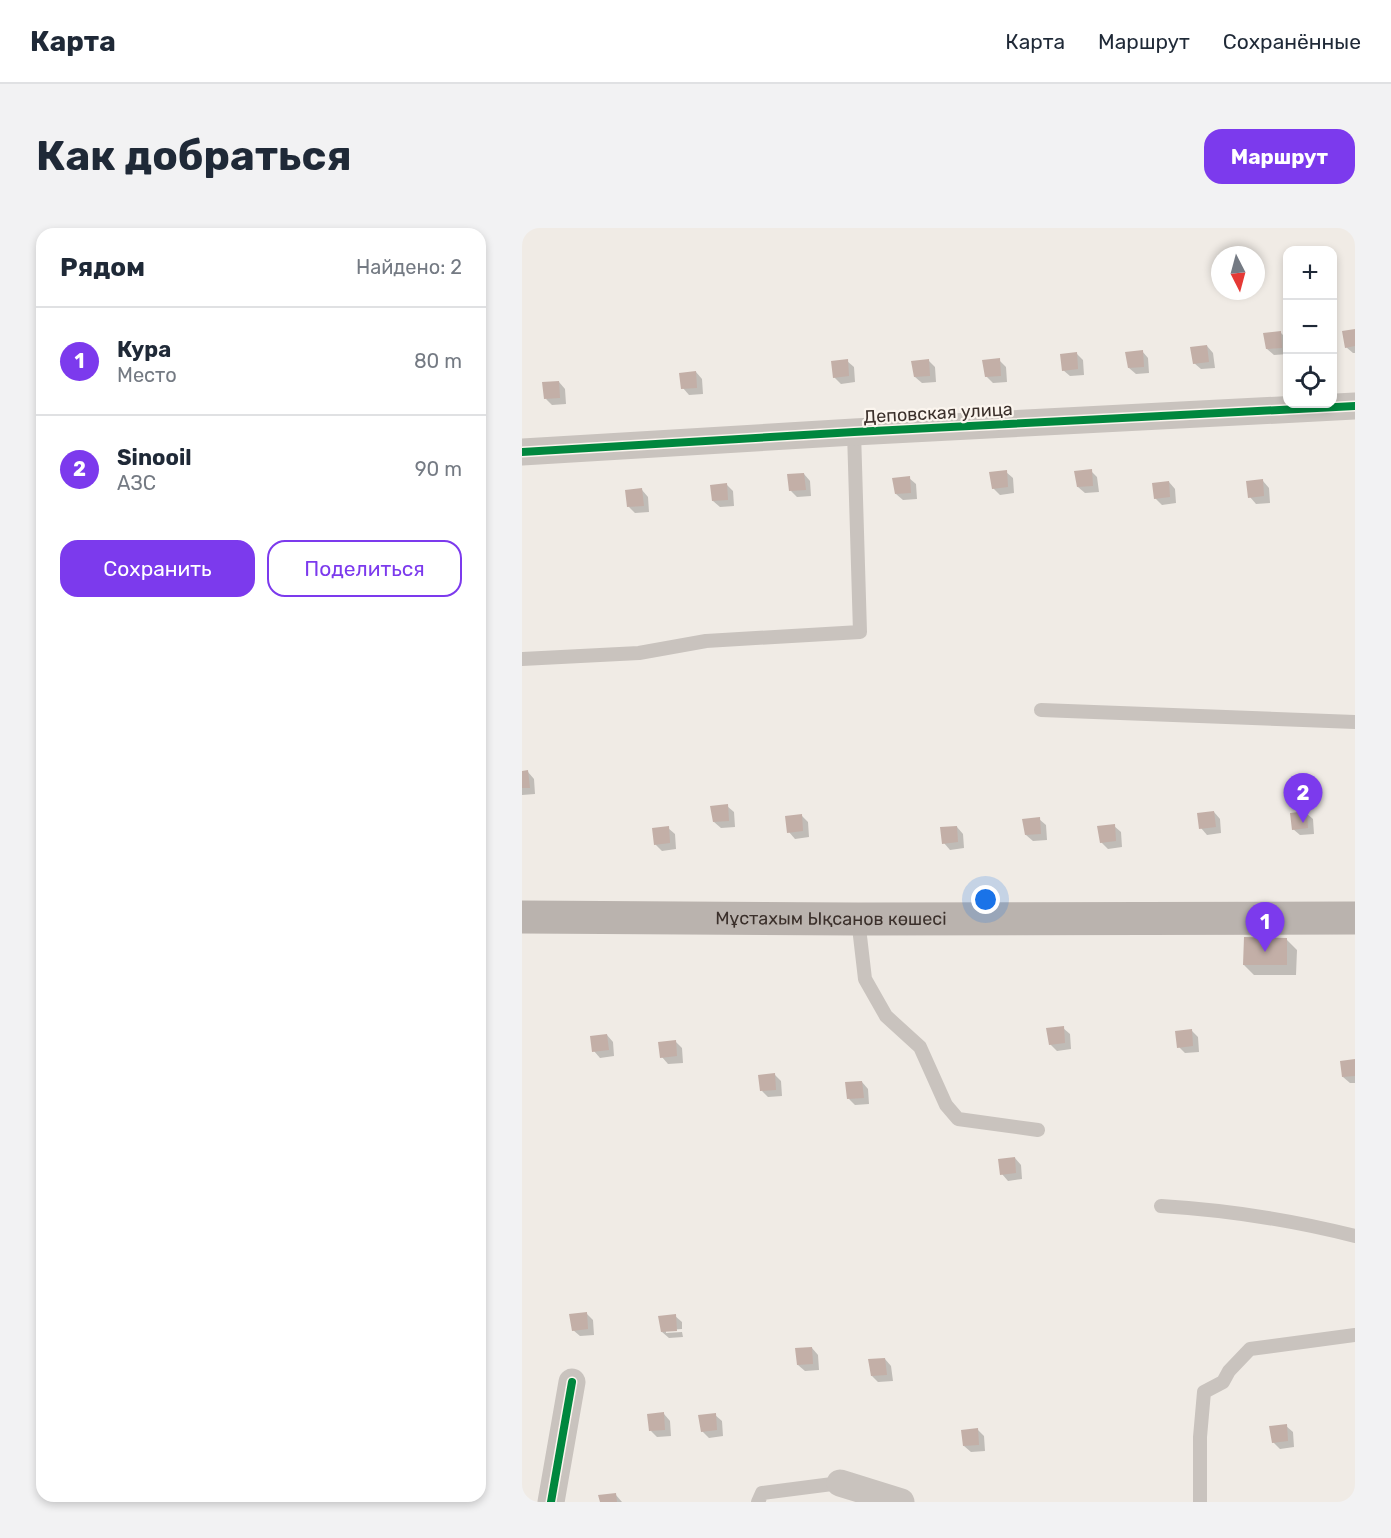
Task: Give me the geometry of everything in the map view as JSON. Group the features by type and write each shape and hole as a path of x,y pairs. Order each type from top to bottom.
{"main road":[{"name":"Мұстахым Ықсанов көшесі","path":"522,917 1355,918"}],"street":[{"name":"Деповская улица","path":"522,452 1355,406"},
{"path":"550,1502 572,1382"},
{"path":"840,1483 901,1502"}],"lane":[{"path":"522,659 639,653 706,641 860,632 854,432"},
{"path":"1041,710 1355,722"},
{"path":"858,919 865,979 886,1016 920,1047 946,1105 958,1119 1038,1130"},
{"path":"1161,1206 1207,1209 1315,1226 1355,1236"},
{"path":"1200,1502 1200,1437 1204,1392 1223,1382 1229,1371 1250,1348 1355,1335"},
{"path":"758,1502 762,1493 840,1483"}],"building":[{"path":"1355,329 1355,346 1345,348 1342,331"},
{"path":"1281,331 1282,348 1266,349 1263,333"},
{"path":"1207,345 1209,362 1193,364 1190,347"},
{"path":"1143,350 1144,367 1128,368 1125,352"},
{"path":"1077,352 1078,369 1062,371 1060,354"},
{"path":"1000,358 1001,376 985,377 982,360"},
{"path":"848,359 849,376 833,378 831,361"},
{"path":"929,359 930,376 914,377 911,361"},
{"path":"696,371 697,388 681,389 679,373"},
{"path":"559,381 560,398 544,399 542,382"},
{"path":"1092,469 1093,486 1077,487 1074,471"},
{"path":"1007,470 1008,487 992,489 989,472"},
{"path":"804,473 806,490 789,491 787,474"},
{"path":"910,476 911,493 895,494 892,478"},
{"path":"1263,479 1264,496 1248,498 1246,481"},
{"path":"1169,481 1170,497 1154,499 1152,483"},
{"path":"727,483 728,500 712,501 710,485"},
{"path":"642,488 644,506 627,507 625,490"},
{"path":"528,770 530,788 522,788 522,771"},
{"path":"728,804 729,821 713,822 710,806"},
{"path":"1214,811 1216,827 1199,829 1197,813"},
{"path":"1307,811 1308,828 1292,830 1290,813"},
{"path":"802,814 803,831 787,833 785,816"},
{"path":"1040,817 1041,834 1025,835 1022,819"},
{"path":"1115,824 1116,841 1100,843 1097,826"},
{"path":"669,826 670,843 654,845 652,828"},
{"path":"957,826 958,842 942,844 940,827"},
{"path":"1244,937 1287,938 1287,965 1243,965"},
{"path":"1064,1026 1065,1043 1049,1045 1046,1028"},
{"path":"1192,1029 1193,1046 1177,1048 1175,1031"},
{"path":"607,1034 609,1050 592,1052 590,1036"},
{"path":"676,1040 677,1056 660,1058 658,1042"},
{"path":"1355,1059 1355,1076 1342,1077 1340,1061"},
{"path":"775,1073 776,1090 760,1091 758,1075"},
{"path":"862,1081 864,1098 847,1099 845,1082"},
{"path":"1015,1157 1016,1173 1000,1175 998,1159"},
{"path":"587,1312 588,1329 572,1331 569,1314"},
{"path":"676,1314 677,1331 661,1332 658,1316"},
{"path":"812,1347 813,1364 797,1365 795,1348"},
{"path":"885,1358 887,1375 871,1376 868,1359"},
{"path":"664,1412 665,1430 649,1431 647,1414"},
{"path":"716,1413 717,1430 701,1432 698,1415"},
{"path":"1287,1424 1288,1441 1272,1443 1269,1426"},
{"path":"978,1428 979,1445 963,1446 961,1430"},
{"path":"616,1493 617,1502 600,1502 598,1495"}],"cycle path":[{"path":"522,452 1355,406"},
{"path":"551,1502 572,1382"}],"place":[{"name":"Sinooil","path":"1303,823"},
{"name":"Кура","path":"1265,952"}]}
